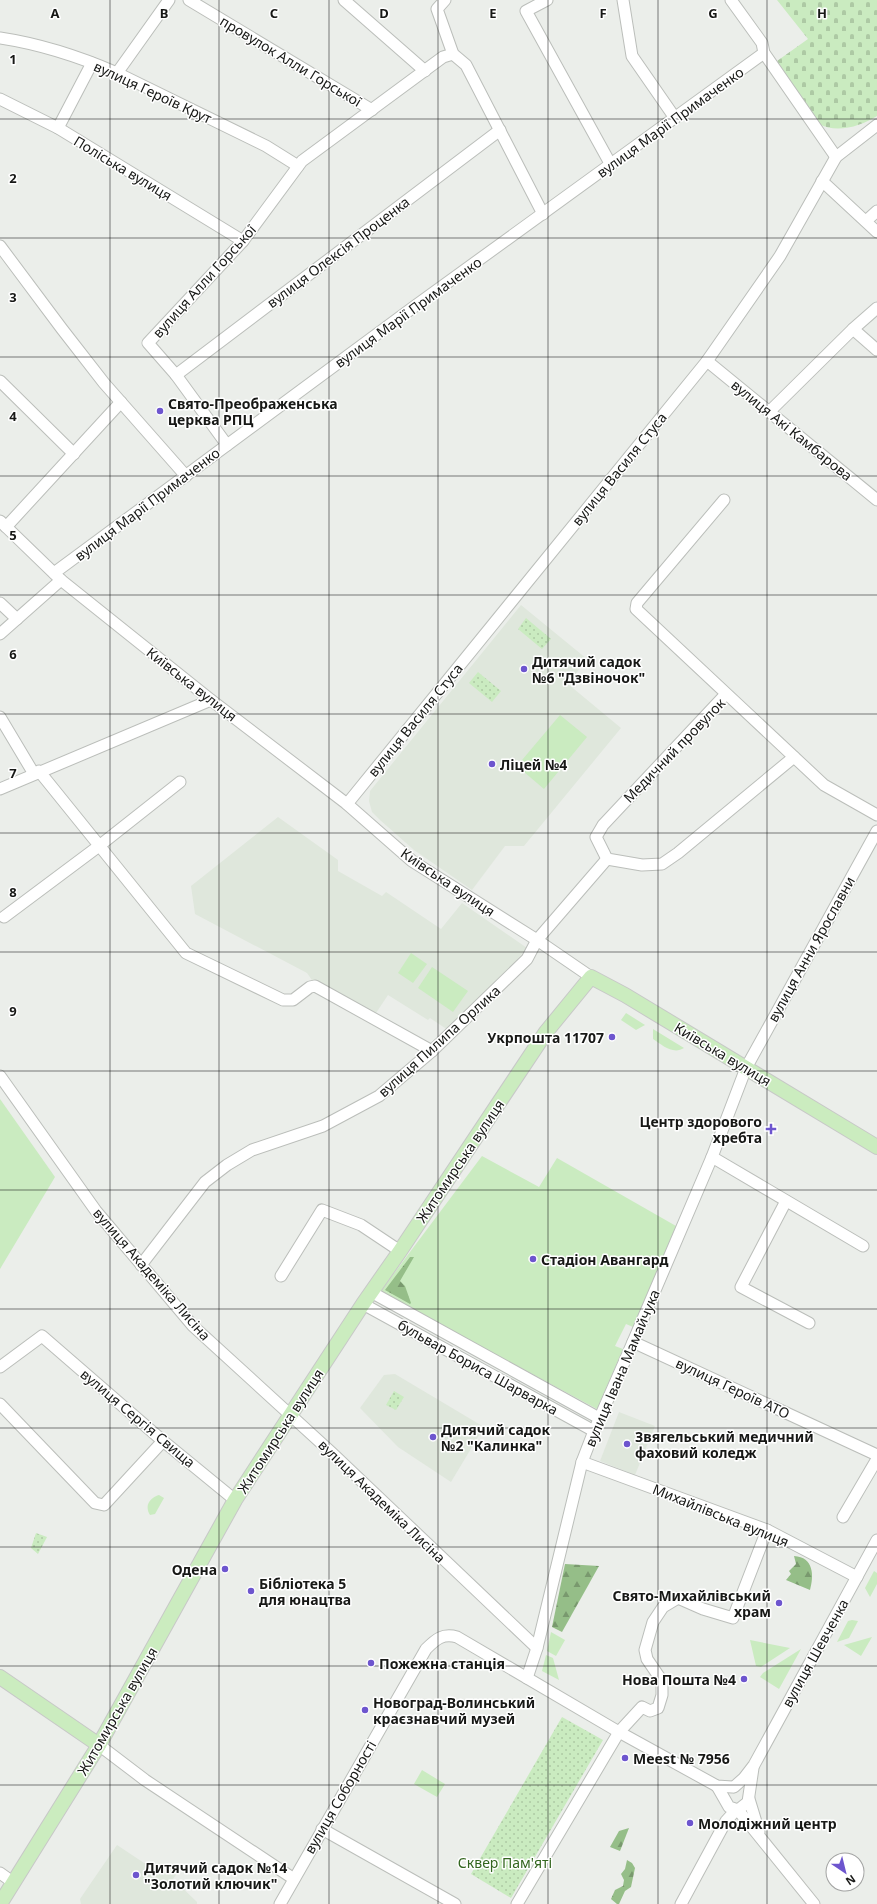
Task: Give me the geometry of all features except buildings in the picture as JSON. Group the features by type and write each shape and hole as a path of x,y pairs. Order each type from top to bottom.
{"main road":[{"name":"Київська вулиця","path":"591,977 625,995 877,1147"},
{"name":"Житомирська вулиця","path":"0,1904 99,1745 235,1500 363,1304 546,1032 591,977"},
{"path":"0,1677 99,1745"}],"street":[{"path":"117,73 169,0"},
{"name":"провулок Алли Горської","path":"189,0 372,110"},
{"path":"344,0 424,70"},
{"path":"445,0 437,9 453,54 466,65 543,214"},
{"path":"547,0 526,12 611,165"},
{"path":"623,0 632,56 675,118"},
{"path":"731,0 762,43 764,53 836,158"},
{"name":"вулиця Героїв Крут","path":"0,38 23,42 92,63 117,73 266,146 298,166"},
{"name":"вулиця Марії Примаченко","path":"0,634 17,619 58,577 186,476 764,53"},
{"name":"вулиця Алли Горської","path":"176,375 148,343 243,241 298,166 424,70 443,57 453,54"},
{"path":"58,128 92,63"},
{"name":"Поліська вулиця","path":"0,99 58,128 243,241"},
{"name":"вулиця Василя Стуса","path":"347,804 707,361 780,256 836,158 877,125"},
{"name":"вулиця Олексія Проценка","path":"176,375 500,130"},
{"path":"822,181 877,232"},
{"path":"866,221 877,211"},
{"path":"0,246 66,336 186,476"},
{"path":"770,411 853,329 877,308"},
{"path":"853,329 877,350"},
{"name":"вулиця Акі Камбарова","path":"707,361 877,500"},
{"path":"176,375 228,445"},
{"path":"0,381 74,454"},
{"path":"3,524 74,454 121,402"},
{"path":"724,500 637,603 636,609 726,694"},
{"name":"Київська вулиця","path":"3,524 58,577 211,700 347,804 412,861 537,940 591,977"},
{"path":"0,603 17,619"},
{"name":"Медичний провулок","path":"607,859 596,837 603,825 726,694 824,785 877,815"},
{"path":"0,789 211,700"},
{"path":"0,717 36,773 100,846 186,953 283,1000 293,1000 310,987 315,986 432,1051"},
{"path":"537,940 607,859 642,865 662,864 678,854 794,757"},
{"path":"4,917 100,846 180,782"},
{"name":"вулиця Анни Ярославни","path":"746,1068 877,830"},
{"name":"вулиця Пилипа Орлика","path":"142,1265 205,1182 227,1165 252,1150 323,1126 379,1096 432,1051 527,959 537,940"},
{"name":"вулиця Івана Мамайчука","path":"527,1678 537,1648 582,1462 599,1418 712,1157 746,1068"},
{"name":"вулиця Академіка Лисіна","path":"0,1076 96,1211 193,1326 291,1415 537,1648"},
{"path":"712,1157 863,1246"},
{"path":"786,1201 741,1287 809,1324"},
{"path":"281,1276 322,1210 361,1226 400,1251"},
{"name":"бульвар Бориса Шарварка","path":"371,1292 599,1418"},
{"name":"бульвар Бориса Шарварка","path":"363,1304 594,1430"},
{"name":"вулиця Сергія Свища","path":"0,1367 42,1336 235,1500"},
{"name":"вулиця Героїв АТО","path":"633,1342 877,1455"},
{"path":"0,1404 95,1503 104,1505 164,1441"},
{"path":"843,1517 877,1459"},
{"name":"Михайлівська вулиця","path":"582,1462 767,1530 857,1576"},
{"path":"517,1904 619,1732 642,1707 650,1711 658,1708 662,1695 662,1681 647,1660 645,1650 653,1622 663,1607 678,1598 703,1609 732,1618 767,1530"},
{"name":"вулиця Шевченка","path":"733,1787 744,1778 754,1765 877,1540"},
{"name":"вулиця Соборності","path":"280,1904 426,1649 441,1636 448,1635 457,1637 619,1732 717,1786 733,1787"},
{"path":"99,1745 145,1780 294,1879"},
{"name":"вулиця Шевченка","path":"748,1797 754,1765"},
{"path":"717,1786 731,1806 761,1836 814,1904"},
{"path":"681,1904 726,1821 731,1806 726,1792 733,1787 744,1789 761,1836"},
{"path":"731,1806 746,1806 748,1797"},
{"path":"322,1829 454,1904"},
{"path":"0,1873 14,1883"}],"shaded area":[{"name":"Ліцей №4","path":"521,605 587,659 568,684 621,728 524,846 505,846 472,890 414,850 380,820 372,812 369,801 370,791"},
{"path":"278,817 338,860 338,871 382,896 386,892 441,929 462,903 527,948 503,976 448,1030 430,1018 428,1020 388,995 374,1016 314,983 307,973 195,914 191,886"},
{"name":"Дитячий садок №2 \"Калинка\"","path":"395,1374 484,1427 451,1482 398,1447 360,1408 384,1375"},
{"name":"Звягельський медичний фаховий коледж","path":"619,1412 655,1426 635,1475 600,1461"},
{"name":"Дитячий садок №14 \"Золотий ключик\"","path":"117,1845 144,1863 165,1863 178,1872 173,1879 197,1902 197,1904 81,1904 80,1899"}],"green space":[{"path":"777,0 877,0 877,116 864,123 849,128 833,128 819,124 777,61 808,39"},
{"path":"526,618 551,639 542,649 518,629"},
{"path":"478,672 501,691 492,702 469,683"},
{"path":"560,715 587,737 544,789 517,766"},
{"path":"411,953 427,964 413,983 398,973"},
{"path":"432,967 468,991 453,1012 418,988"},
{"path":"626,1013 645,1025 636,1030 621,1020"},
{"path":"653,1029 684,1048 680,1050 672,1050 664,1046 653,1039"},
{"path":"0,1099 55,1177 0,1269"},
{"name":"Стадіон Авангард","path":"482,1156 539,1187 557,1158 676,1226 633,1327 626,1324 615,1346 623,1349 597,1409 380,1292"},
{"path":"410,1257 414,1257 400,1281 405,1286 411,1303 410,1304 385,1290"},
{"path":"394,1391 404,1397 396,1410 386,1405"},
{"path":"159,1495 164,1498 155,1514 150,1515 148,1511 149,1502"},
{"path":"36,1533 47,1537 38,1554 31,1548"},
{"path":"794,1556 801,1557 806,1560 811,1568 812,1579 810,1590 786,1580 791,1574 789,1571 796,1564"},
{"path":"565,1564 599,1566 562,1632 552,1627"},
{"path":"874,1571 877,1573 877,1584 870,1597 865,1588"},
{"path":"848,1621 858,1621 849,1638 837,1642"},
{"path":"551,1632 565,1640 556,1656 547,1651"},
{"path":"872,1637 861,1656 844,1645"},
{"path":"750,1640 790,1648 761,1667 756,1666"},
{"path":"801,1649 779,1689 760,1677 763,1673"},
{"path":"546,1655 553,1658 559,1680 542,1671"},
{"name":"Сквер Пам'яті","path":"562,1717 603,1740 511,1898 471,1874"},
{"path":"422,1770 445,1784 437,1797 414,1784"},
{"path":"629,1828 620,1851 610,1847 619,1831"},
{"path":"627,1860 632,1863 635,1868 631,1887 625,1891 619,1904 617,1904 611,1899 615,1890 623,1886 624,1880 621,1874 625,1869"}],"place":[{"name":"Свято-Преображенська церква РПЦ","path":"160,411"},
{"name":"Дитячий садок №6 \"Дзвіночок\"","path":"524,669"},
{"name":"Ліцей №4","path":"492,764"},
{"name":"Укрпошта 11707","path":"612,1037"},
{"name":"Центр здорового хребта","path":"771,1129"},
{"name":"Стадіон Авангард","path":"533,1259"},
{"name":"Дитячий садок №2 \"Калинка\"","path":"433,1437"},
{"name":"Звягельський медичний фаховий коледж","path":"627,1444"},
{"name":"Одена","path":"225,1569"},
{"name":"Бібліотека 5 для юнацтва","path":"251,1591"},
{"name":"Свято-Михайлiвський храм","path":"779,1603"},
{"name":"Пожежна станція","path":"371,1663"},
{"name":"Нова Пошта №4","path":"744,1679"},
{"name":"Новоград-Волинський краєзнавчий музей","path":"365,1710"},
{"name":"Meest № 7956","path":"625,1758"},
{"name":"Молодіжний центр","path":"690,1823"},
{"name":"Дитячий садок №14 \"Золотий ключик\"","path":"136,1875"}]}
